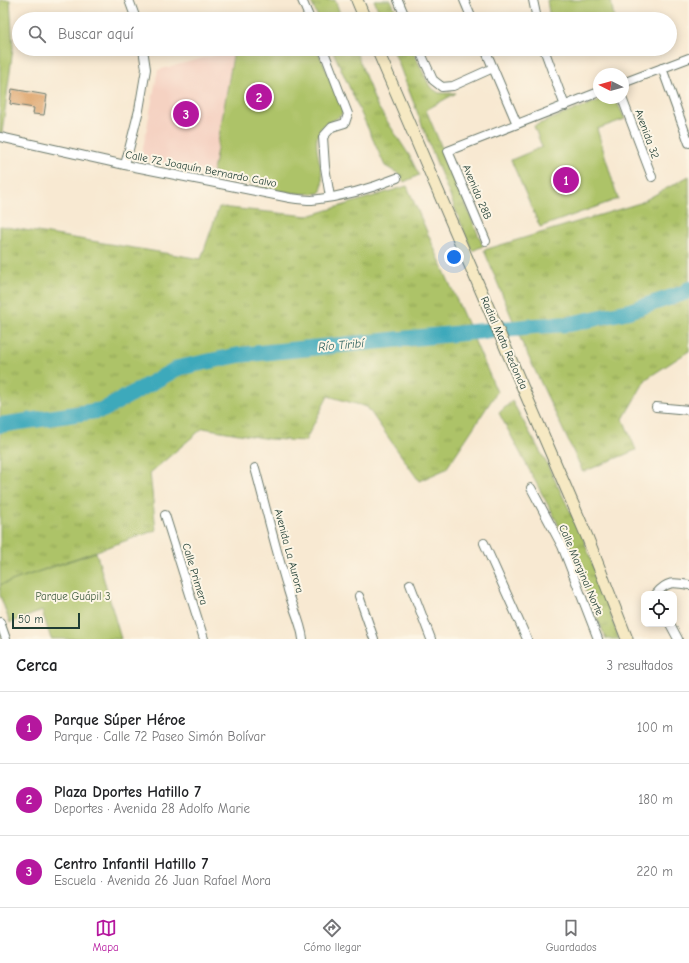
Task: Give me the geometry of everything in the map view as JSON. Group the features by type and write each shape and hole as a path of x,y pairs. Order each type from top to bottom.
{"main road":[{"path":"357,0 362,12"},
{"name":"Radial Mata Redonda","path":"380,56 588,539 627,639"}],"street":[{"path":"129,0 133,12"},
{"path":"302,0 307,12"},
{"path":"398,0 403,12"},
{"path":"464,0 469,12"},
{"path":"533,0 536,12"},
{"path":"125,165 139,110 146,70 144,56"},
{"path":"325,56 348,114 345,123 332,127 323,137 325,167 330,197"},
{"path":"422,56 433,80 442,87 452,86 493,68"},
{"path":"488,56 517,124 593,94"},
{"path":"547,56 565,106"},
{"path":"629,81 689,58"},
{"path":"662,68 689,143"},
{"name":"Avenida 32","path":"624,104 652,177"},
{"name":"Avenida 28B","path":"486,241 448,151 517,124"},
{"name":"Calle 72 Joaquín Bernardo Calvo","path":"0,137 125,165 290,198 311,200 330,197 371,188 397,178"},
{"path":"656,407 689,410"},
{"name":"Avenida La Aurora","path":"255,468 288,594 297,617 302,639"},
{"name":"Calle Marginal Norte","path":"531,488 562,546 598,639"},
{"name":"Calle Primera","path":"166,515 204,639"},
{"path":"484,543 527,639"},
{"path":"658,591 662,587 674,582 689,585"},
{"path":"410,584 431,639"},
{"path":"359,596 374,639"},
{"path":"0,622 6,639"},
{"path":"672,627 678,639"}],"shaded area":[{"path":"211,56 233,56 213,172 141,158 158,70"}],"green space":[{"path":"0,0 10,0 12,56 2,133 0,133"},
{"path":"310,0 335,0 339,12 316,12"},
{"path":"374,0 391,0 396,12 379,12"},
{"path":"547,0 611,0 613,12 549,12"},
{"path":"233,56 320,56 343,108 342,114 322,127 317,137 322,178 320,193 306,194 279,191 213,172"},
{"path":"335,56 358,56 376,104 409,155 419,175 404,182 399,174 385,166"},
{"path":"396,56 415,56 430,87 439,93 456,93 426,110 483,246 472,251"},
{"path":"593,103 593,104 618,104 625,119 597,129 618,199 540,227 511,160 542,147 534,126"},
{"path":"689,176 689,351 646,379 623,419 636,450 583,472 523,345 484,250 640,203"},
{"path":"407,186 497,392 446,469 419,481 367,407 328,396 305,441 269,439 203,428 150,473 156,530 0,585 0,226 201,259 219,207 308,216"},
{"path":"512,401 546,462 582,535 619,639 606,639 557,522 499,413"},
{"name":"Parque Guápil 3","path":"96,552 121,639 51,639 42,611 10,623 0,595 0,585"}],"building":[{"path":"12,89 47,95 44,115 33,114 34,108 10,104"}],"waterway":[{"name":"Río Tiribí","path":"0,425 103,410 178,368 239,355 535,326 570,324 629,311 684,293 689,289"}],"place":[{"name":"Plaza Dportes Hatillo 7","path":"259,97"},
{"name":"Centro Infantil Hatillo 7","path":"186,114"},
{"name":"Parque Súper Héroe","path":"566,180"}]}
